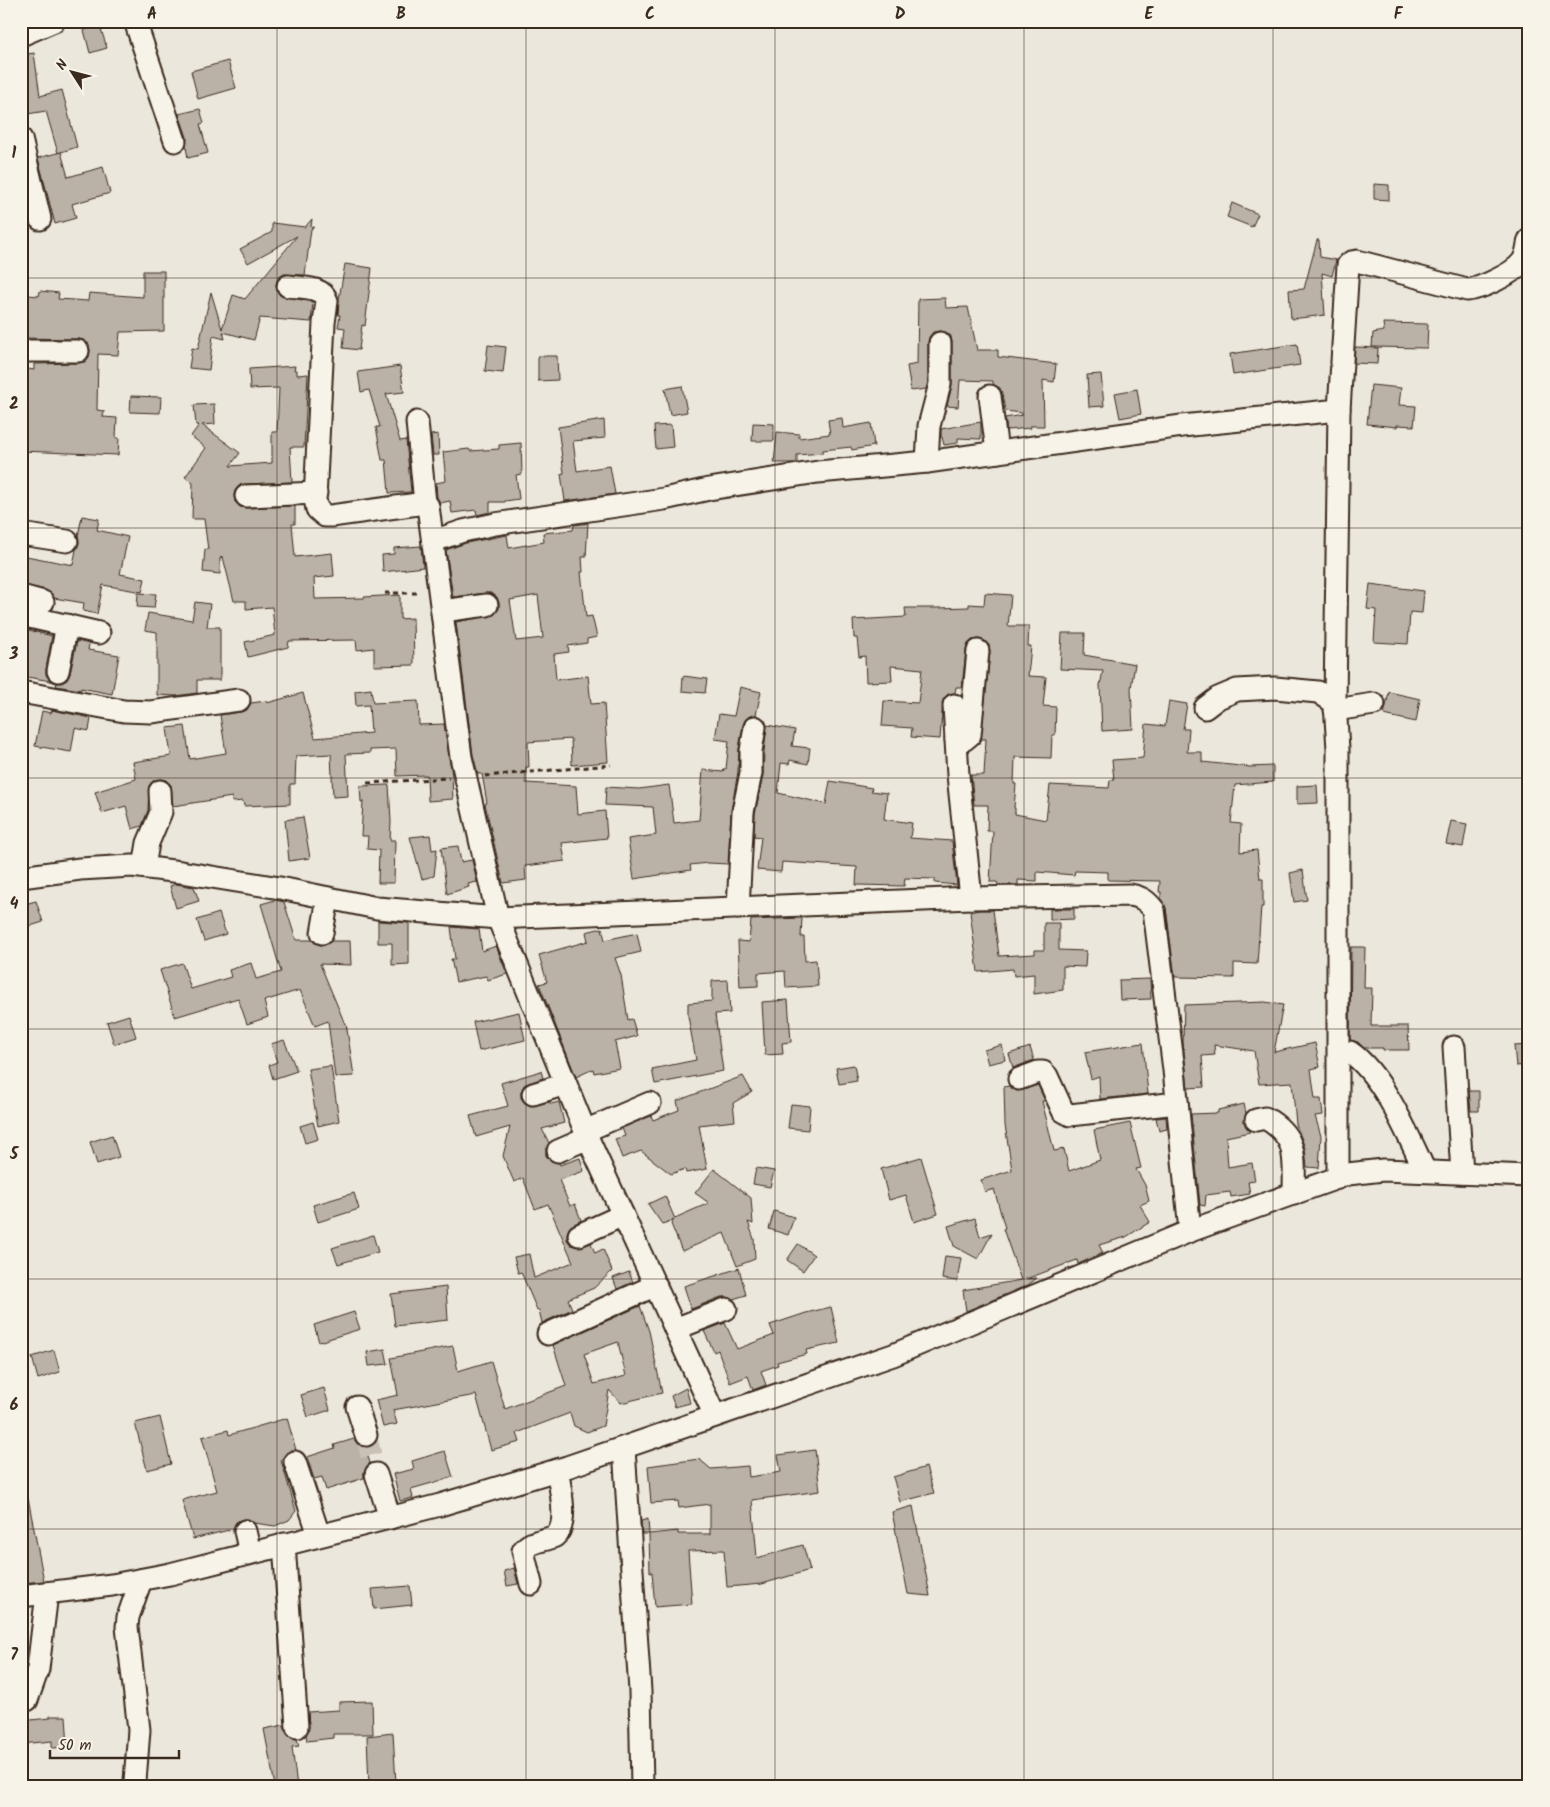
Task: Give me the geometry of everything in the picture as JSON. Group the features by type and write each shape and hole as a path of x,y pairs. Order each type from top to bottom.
{"street":[{"path":"21,35 54,21"},
{"path":"135,21 175,141"},
{"path":"21,139 40,219"},
{"path":"1338,1178 1338,749 1335,706 1340,410 1348,265 1351,262 1357,261 1467,290 1475,290 1521,263 1525,257 1529,240"},
{"path":"288,286 321,291 326,295 327,301 324,323 316,493 317,509 325,516 425,503"},
{"path":"927,462 929,426 940,384 940,343"},
{"path":"21,352 78,351"},
{"path":"990,396 997,452"},
{"path":"433,541 463,531 494,524 664,499 709,489 818,472 927,462 1182,426 1340,410"},
{"path":"417,422 425,503 429,508 440,602 466,777 498,918 586,1135 716,1416"},
{"path":"246,496 316,493"},
{"path":"21,534 67,541"},
{"path":"21,596 43,602"},
{"path":"440,602 487,605"},
{"path":"21,615 99,632"},
{"path":"58,671 67,625"},
{"path":"956,740 964,740 970,735 978,652"},
{"path":"1205,708 1218,698 1237,690 1275,688 1318,692 1335,706 1374,704"},
{"path":"21,692 124,711 151,712 239,700"},
{"path":"954,705 971,898"},
{"path":"738,908 742,812 751,773 751,751 755,727"},
{"path":"144,867 148,842 161,812 160,791"},
{"path":"21,877 80,869 144,867 280,888 378,908 498,918 971,898 1130,894 1145,899 1154,910 1190,1231"},
{"path":"322,933 328,898"},
{"path":"1454,1046 1462,1173"},
{"path":"1350,1052 1375,1078 1425,1171"},
{"path":"1019,1079 1043,1072 1047,1076 1063,1111 1070,1115 1177,1103"},
{"path":"533,1094 566,1084"},
{"path":"558,1151 650,1103"},
{"path":"1256,1120 1265,1118 1288,1136 1294,1160 1294,1194"},
{"path":"21,1596 141,1580 170,1574 250,1552 440,1505 624,1449 893,1355 1190,1231 1348,1174 1383,1170 1529,1176"},
{"path":"579,1235 623,1215"},
{"path":"548,1334 656,1285"},
{"path":"678,1335 726,1309"},
{"path":"678,1335 708,1328"},
{"path":"357,1407 366,1435"},
{"path":"624,1449 640,1691 642,1786"},
{"path":"295,1462 319,1535"},
{"path":"531,1584 523,1551 525,1547 556,1535 561,1526 562,1492 557,1470"},
{"path":"376,1474 390,1518"},
{"path":"244,1531 250,1552"},
{"path":"284,1544 297,1727"},
{"path":"135,1781 139,1730 127,1627 128,1617 141,1580"},
{"path":"28,1700 38,1669 47,1593"}],"path":[{"path":"385,593 440,602"},
{"path":"367,783 611,765"}],"building":[{"path":"100,26 107,48 90,53 84,30"},
{"path":"34,53 40,96 62,90 77,147 58,153 46,111 21,115 21,55"},
{"path":"228,61 236,88 198,99 191,71"},
{"path":"200,109 204,123 200,124 208,153 188,158 187,137 179,114"},
{"path":"61,152 68,177 103,167 110,193 72,204 76,218 55,224 38,158"},
{"path":"1374,184 1389,185 1389,200 1374,199"},
{"path":"1232,203 1258,214 1252,227 1227,217"},
{"path":"312,219 311,227 314,227 311,229 305,275 284,274 278,278 276,285 277,291 281,296 313,302 311,322 260,318 254,340 223,332 225,339 213,336 209,370 189,368 192,348 198,349 211,292 222,329 233,295 245,299 297,236 248,263 240,249 272,232 272,223 305,227"},
{"path":"1317,240 1319,240 1320,257 1336,260 1332,276 1322,273 1325,315 1291,319 1289,290 1304,289"},
{"path":"345,264 372,268 365,326 362,325 359,350 343,348 345,328 338,327 340,315 338,315 339,299"},
{"path":"143,271 164,271 164,331 120,332 118,355 98,354 97,410 104,411 103,417 117,418 116,438 119,438 118,455 21,451 21,368 34,370 34,364 85,362 89,357 90,351 89,344 84,340 21,338 21,313 25,313 28,295 39,296 40,291 59,293 58,299 88,301 89,293 143,297"},
{"path":"945,298 946,308 968,307 977,350 998,350 998,357 1056,364 1054,382 1043,380 1044,426 1030,426 1031,428 1007,430 1005,418 1022,415 1022,413 1005,411 1000,388 993,384 993,381 960,380 958,407 947,406 952,384 952,343 951,336 946,332 933,332 929,337 928,382 926,389 911,391 907,366 917,364 918,299"},
{"path":"1383,323 1428,324 1427,348 1372,347 1373,333 1384,331"},
{"path":"1297,344 1300,365 1233,375 1230,354"},
{"path":"488,345 506,347 503,373 485,371"},
{"path":"1355,347 1378,348 1377,364 1354,363"},
{"path":"538,356 557,356 558,380 538,381"},
{"path":"295,366 294,370 297,370 297,375 308,374 304,447 290,447 292,482 240,485 235,491 235,502 240,507 247,508 295,506 295,524 292,524 295,557 332,553 334,576 314,578 315,599 400,595 400,619 413,618 414,665 374,666 374,648 357,650 356,640 289,641 288,647 248,657 245,642 275,635 272,607 246,609 246,601 234,601 223,557 220,558 220,574 203,572 205,549 208,550 204,519 192,519 193,483 185,477 206,448 191,436 199,425 196,425 194,405 214,404 215,424 202,425 240,453 230,466 272,463 272,432 277,432 279,388 250,389 249,369"},
{"path":"400,366 404,392 386,394 400,441 406,440 411,492 389,493 386,460 382,460 376,427 380,427 369,390 361,392 358,372"},
{"path":"1101,374 1104,406 1089,407 1087,375"},
{"path":"1371,385 1401,388 1399,405 1416,406 1414,426 1397,425 1397,427 1367,424"},
{"path":"682,386 687,412 670,415 665,389"},
{"path":"1137,389 1141,414 1120,418 1115,393"},
{"path":"131,396 161,397 160,413 130,412"},
{"path":"842,418 843,428 871,423 874,446 852,450 851,447 823,450 823,453 797,455 797,463 774,463 777,432 799,434 799,438 830,434 828,420"},
{"path":"604,420 605,438 573,441 577,471 610,466 615,494 565,501 561,474 564,473 558,427"},
{"path":"981,422 981,439 958,438 958,443 944,445 941,429"},
{"path":"753,423 774,424 774,441 752,441"},
{"path":"671,425 673,447 656,449 654,426"},
{"path":"438,434 439,455 433,455 431,435"},
{"path":"521,443 522,474 516,475 519,499 505,502 490,502 490,512 477,515 476,510 452,513 450,501 440,503 437,497 436,483 446,481 443,452 469,449 470,451 499,449 499,445"},
{"path":"82,516 99,519 97,530 128,537 120,574 145,579 142,592 103,585 97,614 83,611 84,603 54,598 46,590 21,584 24,570 21,569 21,555 73,565 79,543 78,536"},
{"path":"588,523 586,557 582,557 583,572 581,572 586,617 592,616 597,637 587,639 587,643 568,646 569,652 554,654 556,680 588,676 591,704 604,703 608,762 572,765 571,739 528,742 529,767 526,767 526,783 576,786 578,814 605,811 607,838 562,843 565,861 525,866 526,880 503,883 485,804 487,803 482,774 478,774 473,755 456,622 494,615 499,609 499,603 497,597 491,593 453,597 446,550 466,543 507,535 509,548 544,542 543,533 573,530 574,525","holes":["538,595 543,638 516,641 510,600"]},
{"path":"421,546 423,567 383,572 382,555 394,554 394,548"},
{"path":"1370,584 1424,591 1422,613 1410,612 1408,644 1374,642 1376,610 1367,609"},
{"path":"138,593 156,594 154,608 137,607"},
{"path":"985,593 1011,595 1008,626 1029,626 1028,646 1031,646 1028,676 1046,677 1043,706 1056,707 1055,735 1052,735 1051,758 1015,757 1015,814 1046,820 1050,785 1109,788 1110,780 1114,780 1112,760 1143,758 1146,724 1165,726 1169,701 1187,704 1183,729 1189,729 1187,752 1202,752 1202,762 1250,767 1273,766 1273,782 1235,785 1231,823 1241,824 1240,852 1257,850 1260,879 1263,879 1263,907 1261,907 1257,964 1234,963 1234,978 1175,977 1166,908 1161,899 1161,892 1159,892 1160,881 1108,880 1108,872 1075,871 1074,875 1037,872 1037,881 1018,880 1018,885 998,885 997,882 990,882 993,831 987,831 988,805 974,805 971,775 984,775 986,739 981,739 990,652 989,645 979,639 972,640 968,644 962,687 956,687 955,693 948,694 943,700 940,739 911,737 912,728 882,726 884,701 918,703 922,669 891,666 892,681 866,682 865,656 859,657 857,638 854,638 853,620 906,617 905,608 969,607 969,604 984,605"},
{"path":"195,602 210,604 207,627 220,627 220,680 197,680 197,693 176,696 157,695 157,632 145,630 148,613 192,620"},
{"path":"21,628 52,636 46,669 46,675 51,681 21,676"},
{"path":"1062,633 1085,633 1084,655 1135,664 1131,688 1133,729 1102,731 1100,685 1103,671 1060,669"},
{"path":"77,641 89,644 88,650 119,655 112,694 81,688 81,690 56,686 57,683 67,680 70,674"},
{"path":"683,676 707,679 705,693 682,691"},
{"path":"740,687 761,692 756,715 746,719 743,725 738,772 731,811 728,864 708,863 690,865 691,870 634,879 628,839 656,835 653,807 605,805 606,787 639,789 669,785 674,823 699,820 703,770 723,772 726,769 729,741 715,739 719,714 734,716"},
{"path":"371,689 373,703 418,701 419,725 444,724 452,775 453,799 428,801 427,775 397,776 396,749 370,750 370,753 346,754 348,796 333,797 331,754 296,756 295,784 290,784 290,804 244,806 243,801 232,802 232,797 173,806 171,785 166,780 160,779 153,781 149,786 148,810 142,826 132,829 126,806 102,813 95,792 136,779 133,762 171,756 167,728 185,726 190,759 226,753 220,715 247,710 251,703 266,701 267,703 303,693 315,738 371,733 369,705 356,706 355,691"},
{"path":"1389,692 1420,699 1416,722 1384,715"},
{"path":"52,710 91,718 89,731 75,728 71,752 35,746 42,711 51,713"},
{"path":"767,725 795,730 792,746 810,748 808,764 790,760 789,764 781,763 778,793 826,804 830,781 872,788 871,791 887,793 884,819 912,823 910,838 952,841 957,885 935,883 935,879 905,878 904,886 856,885 857,867 782,862 781,872 757,870 761,837 754,836 755,814 763,775"},
{"path":"389,785 390,840 395,840 394,883 378,883 379,850 367,849 368,836 361,836 363,801 361,802 360,786"},
{"path":"1317,785 1318,803 1297,804 1297,786"},
{"path":"303,817 310,858 289,861 285,820"},
{"path":"1451,821 1467,824 1463,847 1446,844"},
{"path":"430,835 432,850 437,849 434,876 422,879 410,837"},
{"path":"458,846 461,862 472,860 477,882 468,884 469,887 447,894 441,848"},
{"path":"1303,870 1307,900 1294,902 1290,873"},
{"path":"176,884 194,887 199,901 176,908 170,886"},
{"path":"275,900 284,902 296,940 312,940 320,945 332,941 350,941 351,965 320,964 346,1023 354,1076 335,1077 328,1021 315,1026 300,990 264,1001 268,1017 247,1024 238,998 175,1017 160,970 182,963 191,989 231,977 229,970 251,963 256,979 281,972 261,904"},
{"path":"36,901 43,922 21,929 21,905"},
{"path":"1050,909 1074,909 1074,919 1050,920"},
{"path":"993,910 999,956 1035,954 1035,950 1044,950 1044,923 1059,923 1059,950 1086,951 1085,967 1063,966 1063,990 1034,994 1034,974 1014,976 1013,969 978,972 970,912"},
{"path":"219,913 226,934 204,941 197,920"},
{"path":"802,918 801,937 804,937 805,961 816,960 818,986 786,988 785,971 758,973 758,986 740,987 738,941 749,942 751,920"},
{"path":"378,921 409,923 409,964 392,965 392,943 378,943"},
{"path":"451,927 479,929 482,951 496,946 507,974 488,980 486,976 456,982 451,959 455,959"},
{"path":"602,928 605,940 637,933 641,952 615,958 621,975 628,1020 632,1019 637,1036 615,1042 620,1068 594,1073 593,1069 576,1077 539,984 547,982 539,955 588,941 586,932"},
{"path":"1351,947 1365,947 1364,988 1372,988 1371,1026 1408,1026 1409,1050 1364,1048 1358,1042 1350,1040"},
{"path":"1150,979 1151,999 1120,1000 1119,980"},
{"path":"728,980 730,1013 715,1014 723,1071 655,1084 652,1069 696,1060 688,1016 688,1003 712,1001 712,981"},
{"path":"788,1000 791,1042 782,1043 783,1054 765,1055 762,1002"},
{"path":"1265,1002 1283,1005 1274,1052 1315,1043 1320,1067 1311,1069 1315,1099 1321,1099 1323,1115 1315,1116 1321,1136 1319,1168 1307,1167 1305,1148 1296,1124 1292,1082 1259,1084 1254,1051 1214,1045 1215,1055 1202,1056 1204,1087 1188,1088 1183,1042 1184,1005"},
{"path":"519,1012 525,1040 479,1051 473,1022"},
{"path":"129,1015 136,1037 114,1044 107,1022"},
{"path":"284,1040 297,1071 273,1079 269,1065 277,1062 271,1044"},
{"path":"1143,1043 1148,1094 1100,1099 1099,1076 1091,1079 1085,1052"},
{"path":"1002,1045 1005,1060 988,1064 984,1050"},
{"path":"1529,1045 1529,1065 1516,1066 1514,1046"},
{"path":"1030,1047 1034,1060 1013,1068 1009,1054"},
{"path":"854,1065 857,1081 839,1084 836,1068"},
{"path":"331,1066 339,1121 318,1126 308,1069"},
{"path":"541,1071 543,1078 524,1085 521,1098 531,1106 559,1102 564,1123 542,1129 549,1143 546,1149 546,1156 551,1161 560,1165 580,1158 584,1171 559,1180 570,1206 575,1204 581,1220 569,1228 567,1240 571,1245 577,1247 591,1243 595,1253 603,1249 612,1271 594,1288 568,1299 572,1309 542,1323 539,1310 537,1310 521,1272 518,1273 514,1257 529,1254 534,1278 573,1262 548,1204 535,1209 523,1178 514,1182 503,1156 510,1127 476,1137 470,1116 508,1106 501,1083"},
{"path":"743,1076 752,1092 733,1103 735,1121 699,1125 707,1169 686,1173 685,1169 671,1174 641,1151 622,1158 615,1139 625,1136 622,1128 651,1116 653,1120 679,1110 677,1101"},
{"path":"1038,1085 1045,1101 1042,1101 1054,1151 1064,1149 1069,1171 1100,1160 1094,1130 1130,1123 1141,1168 1136,1169 1145,1185 1149,1201 1140,1205 1150,1222 1126,1237 1099,1245 1103,1253 1078,1264 1077,1260 1026,1279 1037,1278 1028,1285 966,1311 963,1290 1021,1280 1003,1229 1005,1228 994,1189 985,1192 981,1180 1012,1170 1005,1125 1004,1087 1009,1086 1017,1091"},
{"path":"1469,1091 1479,1091 1479,1111 1471,1111"},
{"path":"791,1104 810,1106 808,1130 788,1128"},
{"path":"1244,1104 1246,1113 1244,1122 1250,1132 1226,1137 1228,1167 1252,1163 1255,1181 1248,1182 1250,1194 1231,1197 1230,1192 1206,1195 1205,1206 1200,1205 1191,1114 1218,1113 1218,1110"},
{"path":"1166,1117 1167,1129 1159,1131 1156,1118"},
{"path":"313,1122 318,1139 305,1143 300,1126"},
{"path":"112,1135 119,1157 97,1164 90,1142"},
{"path":"921,1157 938,1214 914,1222 906,1195 889,1200 881,1169"},
{"path":"756,1168 774,1171 770,1187 753,1184"},
{"path":"714,1169 751,1198 753,1224 748,1222 754,1239 755,1259 737,1266 724,1233 682,1251 671,1224 674,1220 662,1224 648,1204 665,1196 675,1219 709,1203 695,1193"},
{"path":"354,1193 359,1209 318,1222 313,1205"},
{"path":"774,1211 794,1217 788,1235 769,1229"},
{"path":"975,1218 980,1237 992,1233 978,1259 954,1246 948,1226"},
{"path":"373,1235 378,1252 338,1264 332,1248"},
{"path":"798,1244 814,1255 803,1271 787,1260"},
{"path":"945,1256 961,1258 957,1281 942,1279"},
{"path":"739,1268 746,1295 733,1299 721,1297 691,1309 684,1286"},
{"path":"629,1272 633,1282 617,1289 613,1278"},
{"path":"446,1287 448,1320 395,1326 391,1294"},
{"path":"640,1306 649,1331 662,1393 621,1403 609,1390 603,1426 587,1432 574,1426 570,1413 517,1433 520,1442 491,1450 476,1395 393,1410 397,1424 383,1427 376,1400 398,1395 391,1358 453,1346 458,1371 491,1361 505,1409 566,1386 553,1345","holes":["618,1342 626,1376 594,1384 584,1354"]},
{"path":"831,1307 839,1343 806,1350 807,1354 777,1362 778,1365 761,1371 766,1385 753,1390 748,1376 730,1383 718,1350 714,1352 704,1331 725,1323 737,1349 774,1335 770,1325"},
{"path":"354,1312 360,1329 319,1342 314,1325"},
{"path":"385,1349 388,1364 369,1366 367,1352"},
{"path":"54,1350 60,1372 38,1379 32,1357"},
{"path":"324,1388 330,1410 308,1417 301,1395"},
{"path":"686,1388 690,1403 675,1407 671,1396"},
{"path":"160,1417 171,1464 147,1470 135,1423"},
{"path":"287,1418 296,1450 286,1453 281,1460 296,1511 289,1520 275,1526 254,1523 249,1519 243,1519 236,1522 233,1529 193,1539 182,1500 217,1491 202,1437 228,1430 229,1435"},
{"path":"354,1439 358,1445 365,1447 370,1463 364,1471 364,1478 326,1490 322,1477 314,1479 307,1457 335,1448 334,1445"},
{"path":"815,1450 820,1491 752,1500 757,1558 803,1545 810,1570 762,1584 727,1587 724,1550 688,1551 692,1604 655,1607 652,1572 650,1573 649,1534 678,1531 678,1534 710,1534 710,1504 679,1508 678,1501 651,1503 648,1466 699,1459 711,1469 748,1466 749,1477 781,1472 778,1455"},
{"path":"445,1451 453,1477 411,1489 413,1498 400,1501 393,1474 414,1469 412,1461"},
{"path":"926,1467 934,1493 900,1502 893,1477"},
{"path":"28,1498 44,1581 21,1583 21,1499"},
{"path":"913,1506 930,1596 908,1594 892,1512"},
{"path":"648,1519 649,1534 642,1534 641,1521"},
{"path":"514,1568 518,1584 507,1586 504,1571"},
{"path":"410,1586 412,1605 374,1609 372,1589"},
{"path":"372,1701 373,1734 333,1734 333,1738 307,1741 306,1735 309,1727 308,1712 339,1710 339,1702"},
{"path":"50,1716 66,1716 68,1747 52,1748 52,1741 21,1744 21,1721 50,1718"},
{"path":"284,1725 287,1734 291,1738 297,1739 299,1746 292,1747 297,1786 275,1786 264,1729"},
{"path":"393,1733 396,1784 369,1785 367,1736"}],"tunnel":[{"path":"366,1435 376,1474"}]}
